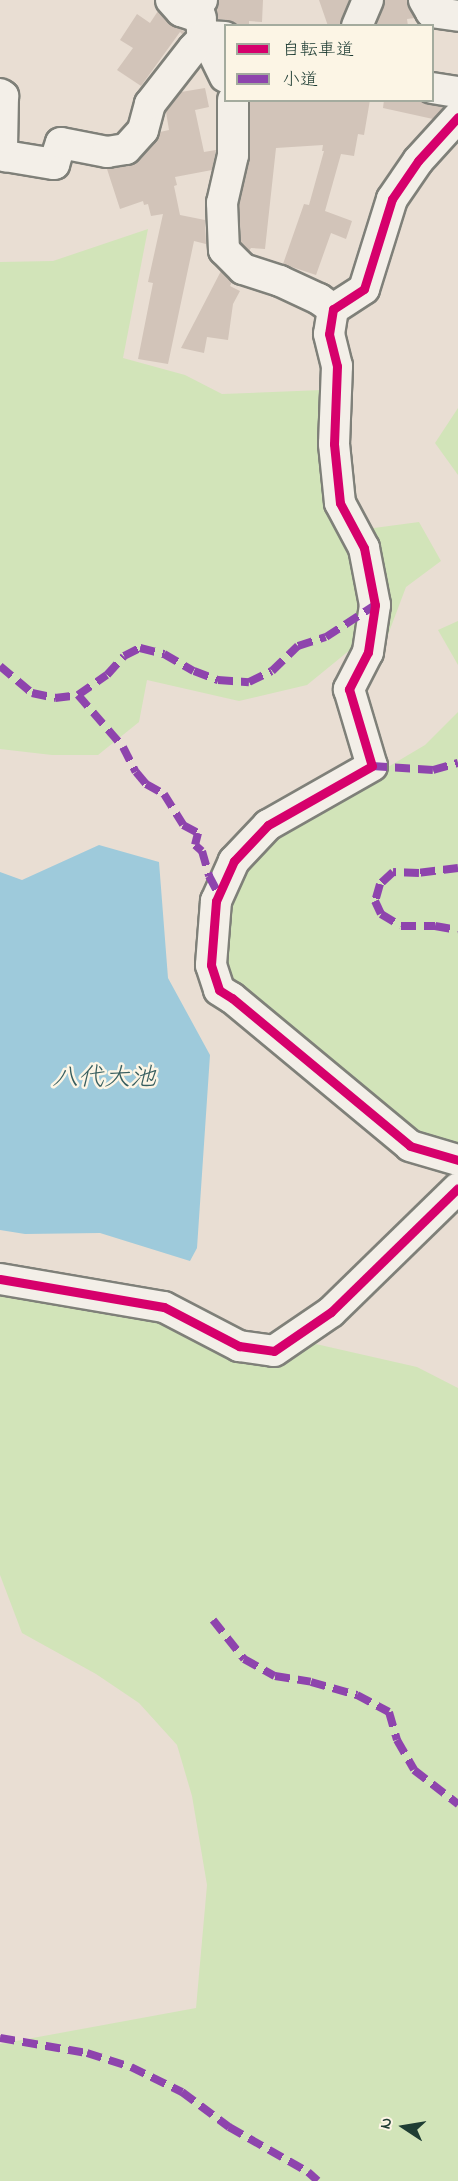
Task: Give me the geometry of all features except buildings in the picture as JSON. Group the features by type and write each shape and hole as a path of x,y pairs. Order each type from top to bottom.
{"street":[{"path":"171,0 181,11 208,23 224,74"},
{"path":"358,24 368,0"},
{"path":"424,0 432,12 458,16"},
{"path":"0,93 3,96 2,149 5,156 54,164 61,143 107,152 126,149 143,130 150,104 208,23"},
{"path":"434,88 458,92"},
{"path":"233,102 233,155 222,203 224,250 243,269 280,281 319,299 333,309"},
{"path":"458,117 418,161 392,199 364,289 333,309 329,334 337,366 334,444 340,504 364,548 375,605 369,652 349,689 372,766 268,825 234,861 216,901 211,965 219,990 232,998 410,1146 458,1160"},
{"path":"0,1279 165,1307 239,1346 274,1351 331,1312 458,1188"}],"green space":[{"path":"148,229 123,358 185,375 222,394 322,390 332,506 374,528 419,522 441,561 406,587 383,648 356,645 307,685 239,701 147,680 139,722 98,755 52,755 0,749 0,262 53,261"},
{"path":"458,408 458,475 435,443"},
{"path":"458,621 458,665 438,630"},
{"path":"458,712 458,1144 405,1126 237,989 223,966 225,912 260,843 425,745"},
{"path":"0,1286 147,1313 223,1351 307,1342 417,1367 458,1388 458,2181 0,2181 0,2044 196,2008 207,1885 192,1796 177,1745 139,1703 96,1674 22,1633 0,1575"}],"water":[{"name":"八代大池","path":"99,845 159,862 168,978 210,1055 197,1248 190,1261 100,1233 25,1234 0,1230 0,872 22,880"}],"marked path":[{"path":"0,666 32,693 55,698 78,695 107,675 124,656 140,648 164,654 194,671 218,680 249,682 272,671 298,646 326,637 375,605"},
{"path":"78,695 123,747 136,772 146,784 164,794 183,825 198,833 195,845 202,851 209,876 219,895"},
{"path":"372,766 433,770 458,763"},
{"path":"458,868 419,873 393,872 380,884 375,901 381,914 401,926 435,926 458,930"},
{"path":"213,1620 244,1659 275,1676 311,1682 357,1695 389,1712 397,1740 414,1770 458,1804"},
{"path":"0,2038 87,2053 131,2067 182,2092 229,2127 308,2172 318,2181"}],"cycle path":[{"path":"458,117 418,161 392,199 364,289 333,309 329,334 337,366 334,444 340,503 364,548 375,605 368,652 349,689 372,766 268,825 234,861 216,901 211,965 219,990 232,998 410,1146 458,1160"},
{"path":"0,1279 164,1307 239,1346 274,1351 331,1312 458,1188"}]}
